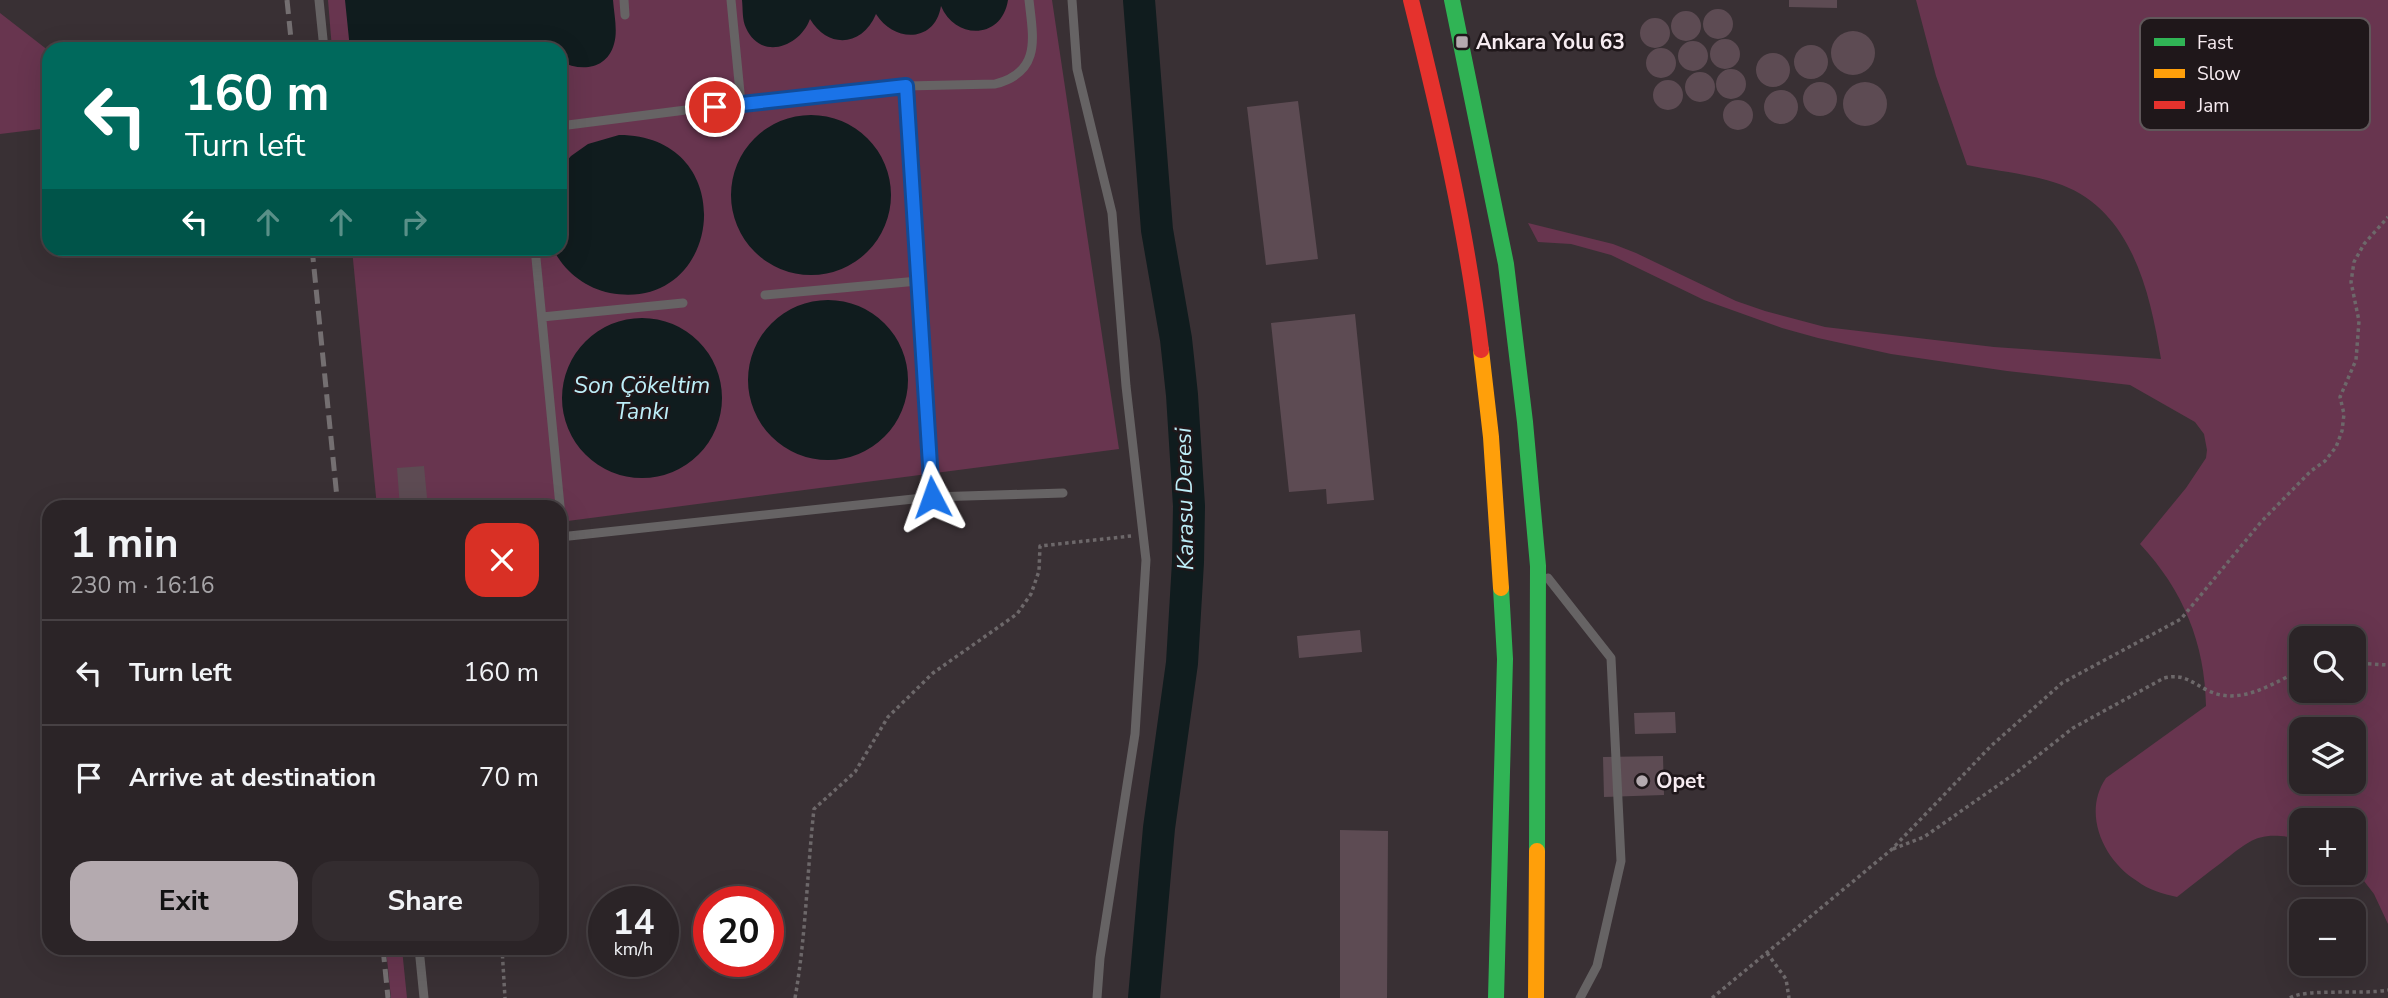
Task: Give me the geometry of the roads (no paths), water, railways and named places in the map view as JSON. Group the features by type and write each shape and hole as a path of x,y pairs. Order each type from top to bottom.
{"highway":[{"path":"1411,0 1439,110 1473,280 1491,437 1505,659 1496,998"},
{"path":"1452,0 1506,264 1525,422 1538,566 1536,998"}],"lane":[{"path":"318,0 323,42"},
{"path":"624,0 625,15"},
{"path":"731,0 741,103"},
{"path":"567,125 906,86 995,84 1016,76 1030,59 1033,48 1029,0"},
{"path":"1072,0 1077,69 1112,214 1126,386 1146,560 1135,734 1100,958 1097,998"},
{"path":"906,86 932,497"},
{"path":"536,256 559,500"},
{"path":"765,295 918,281"},
{"path":"542,317 683,303"},
{"path":"567,536 932,497 1063,493"},
{"path":"1538,566 1611,658 1621,861 1597,965 1580,998"},
{"path":"420,955 424,998"}],"water":[{"path":"345,0 613,0 616,28 610,53 599,64 584,67 567,64 567,42 349,42"},
{"path":"742,0 1008,0 997,23 978,31 957,25 941,6 931,27 913,35 893,30 876,14 870,25 854,38 835,39 817,29 810,19 798,37 789,43 770,47 753,38 746,28"},
{"path":"811,115 842,121 867,139 885,164 891,195 885,226 867,251 842,269 811,275 780,269 755,251 737,226 731,195 737,164 755,139 780,121"},
{"path":"619,135 659,143 686,163 701,191 704,222 696,252 677,277 648,292 610,293 584,283 569,271 558,257 567,256 567,161 588,144"},
{"name":"Son Çökeltim Tankı","path":"828,300 859,306 884,324 902,349 908,380 902,411 884,436 859,454 828,460 797,454 772,436 754,411 748,380 754,349 772,324 797,306"},
{"name":"Son Çökeltim Tankı","path":"642,318 673,324 699,341 716,367 722,398 716,429 699,455 673,472 642,478 611,472 585,455 568,429 562,398 568,367 585,341 611,324"}],"waterway":[{"name":"Karasu Deresi","path":"1139,0 1157,230 1176,339 1189,506 1182,663 1159,828 1144,998"}],"railway":[{"path":"287,0 291,42"},
{"path":"313,256 337,500"},
{"path":"384,955 388,998"}],"place":[{"name":"Ankara Yolu 63","path":"1462,42"},
{"name":"Opet","path":"1642,781"}]}
